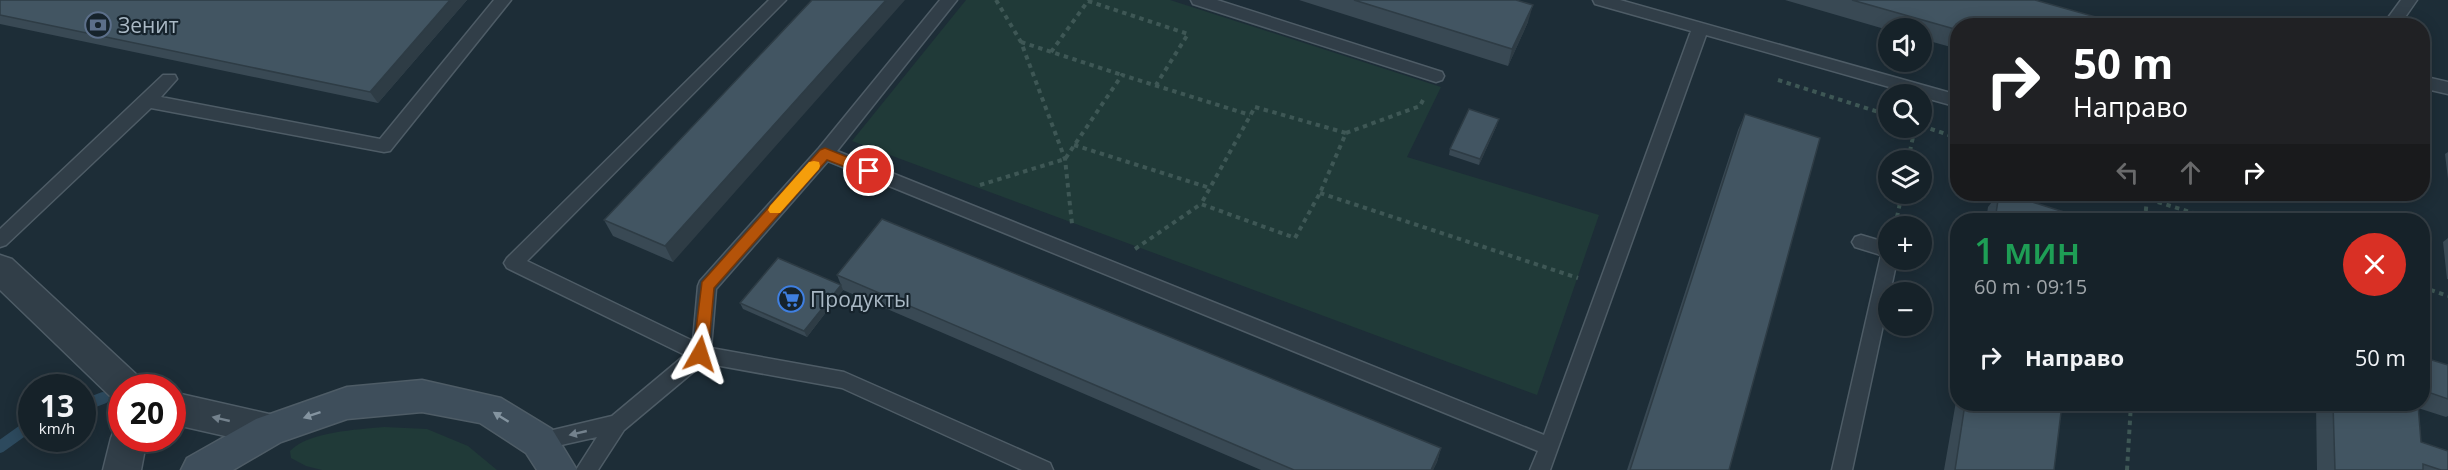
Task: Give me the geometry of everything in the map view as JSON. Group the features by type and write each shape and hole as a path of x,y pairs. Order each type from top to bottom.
{"street":[{"path":"0,269 113,374"},
{"path":"200,470 269,430 347,403 422,396 488,409 548,456"},
{"path":"186,411 269,430"},
{"path":"122,470 126,452"}],"lane":[{"path":"148,101 384,146 503,0"},
{"path":"778,0 513,262 700,354 844,380 1043,470"},
{"path":"548,456 617,424 700,354 707,286 825,153 949,0"},
{"path":"1199,0 1436,76"},
{"path":"1601,0 1950,99"},
{"path":"2396,18 2409,0"},
{"path":"1540,470 1608,288 1700,29"},
{"path":"0,240 169,79"},
{"path":"2430,84 2448,88"},
{"path":"825,153 1550,447"},
{"path":"1861,242 1878,247"},
{"path":"1842,470 1886,270"},
{"path":"586,470 617,424"}],"path":[{"path":"996,0 1021,42 1065,159 1076,255"},
{"path":"1050,52 1088,1 1188,34 1156,85"},
{"path":"1021,42 1250,115"},
{"path":"936,198 1065,159 1122,75"},
{"path":"1107,267 1201,204 1255,107 1346,134 1420,106 1436,76"},
{"path":"1932,129 1950,135"},
{"path":"1201,204 1295,238 1320,193 1346,134"},
{"path":"1074,145 1210,189"},
{"path":"1320,193 1608,288"},
{"path":"2156,201 2194,213"},
{"path":"2430,290 2448,296"},
{"path":"2127,470 2131,411"}],"green space":[{"path":"966,0 1170,0 1441,87 1407,157 1599,215 1537,395 852,141"},
{"path":"384,427 427,429 468,446 497,470 322,470 306,466 291,458 290,451 299,444 321,435"}],"building":[{"path":"0,0 450,0 370,92 0,15"},
{"path":"812,0 886,0 665,246 604,220"},
{"path":"1354,0 1516,0 1533,5 1512,49"},
{"path":"1852,0 2035,0 2099,18 1950,18 1950,28 1932,23 1932,18 1916,18"},
{"path":"1469,109 1499,119 1480,159 1450,149"},
{"path":"1745,114 1820,138 1729,470 1630,470"},
{"path":"1998,201 2029,201 2067,213 1996,213"},
{"path":"882,219 1441,448 1431,470 1294,470 837,275"},
{"path":"778,258 841,285 804,331 740,303"},
{"path":"2430,359 2448,365 2448,399 2430,393"},
{"path":"1964,411 2061,411 2054,470 1955,470"},
{"path":"2333,411 2419,411 2421,442 2448,451 2448,470 2423,464 2423,470 2335,470"}],"waterway":[{"path":"96,401 103,398"},
{"path":"0,447 18,434"}],"slow traffic":[{"path":"775,210 814,166"}],"place":[{"name":"Зенит","path":"98,25"},
{"name":"Продукты","path":"791,299"}],"route":[{"path":"700,354 707,286 825,153 869,171"}]}
